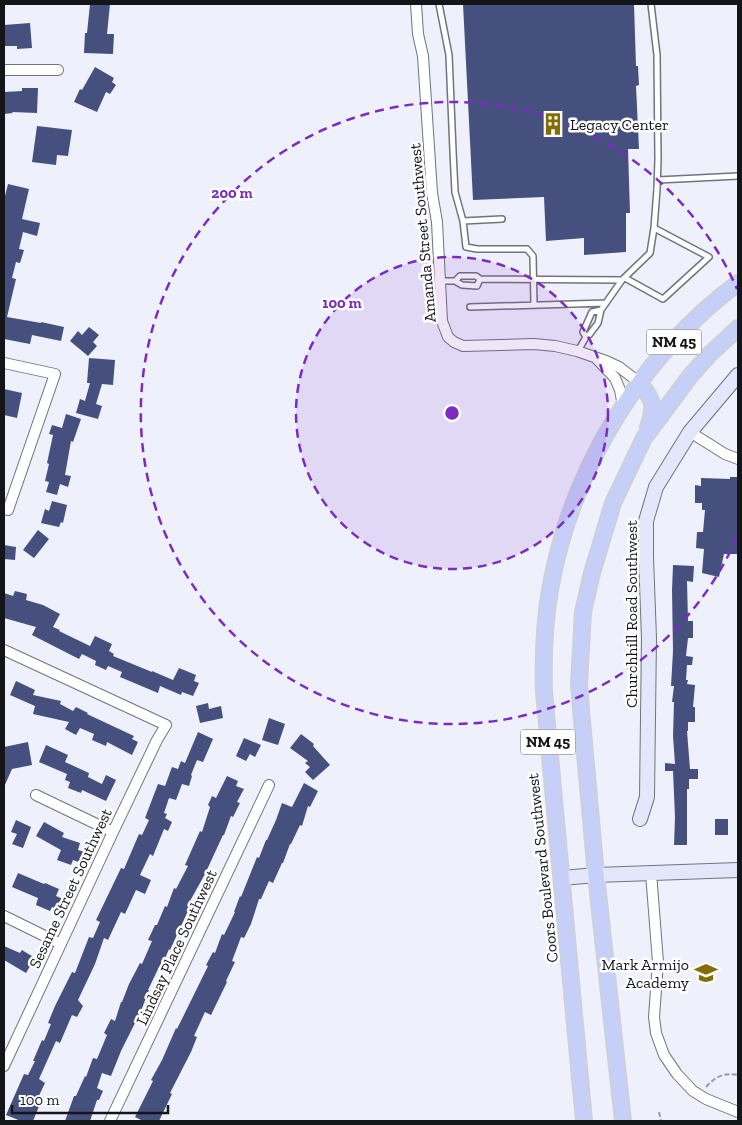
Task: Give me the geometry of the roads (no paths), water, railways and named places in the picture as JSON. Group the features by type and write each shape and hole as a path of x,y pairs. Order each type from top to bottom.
{"main road":[{"name":"Coors Boulevard Southwest","path":"584,1121 546,724 543,655 550,590 565,527 590,466 623,406 650,369 682,334 706,310 738,283"},
{"name":"NM 45","path":"623,1121 584,752 580,684 583,612 592,572 614,503 644,438 691,375 738,328"},
{"path":"640,383 651,398 653,409 652,418 644,438"}],"street":[{"name":"Amanda Street Southwest","path":"416,4 418,34 423,56 432,193 437,222 442,321 448,337 463,346 534,344 577,351 619,367 640,383"},
{"path":"4,70 58,70"},
{"name":"Amanda Street Southwest","path":"596,358 615,378 620,390 623,406"},
{"path":"4,362 55,374 6,509"},
{"name":"Churchhill Road Southwest","path":"640,819 647,797 649,638 646,521 656,487 690,432 738,375"},
{"path":"690,432 725,454 738,459"},
{"name":"Sesame Street Southwest","path":"4,650 166,725 157,740 61,944 7,1052 4,1066"},
{"name":"Lindsay Place Southwest","path":"110,1121 270,785"},
{"path":"36,795 113,832"},
{"path":"562,878 738,870"},
{"path":"651,873 658,962 654,1017 656,1033 664,1055 677,1074 693,1091 706,1099 738,1112"},
{"path":"4,916 61,944"}],"lane":[{"path":"439,4 449,55 452,151 456,192 466,247 477,249 527,249 533,256 534,305"},
{"path":"577,351 598,322 601,310 606,303 624,279 650,253 658,180 657,55 651,4"},
{"path":"658,180 738,176"},
{"path":"462,220 502,219"},
{"path":"455,281 460,276 476,276 480,280 624,279 662,299 709,257 654,228"},
{"path":"440,281 455,281 462,285 477,286 480,280"},
{"path":"470,307 606,303"},
{"path":"586,337 583,332 592,312 601,310"}],"place":[{"name":"Legacy Center","path":"553,124"},
{"name":"Mark Armijo Academy","path":"706,973"}]}
